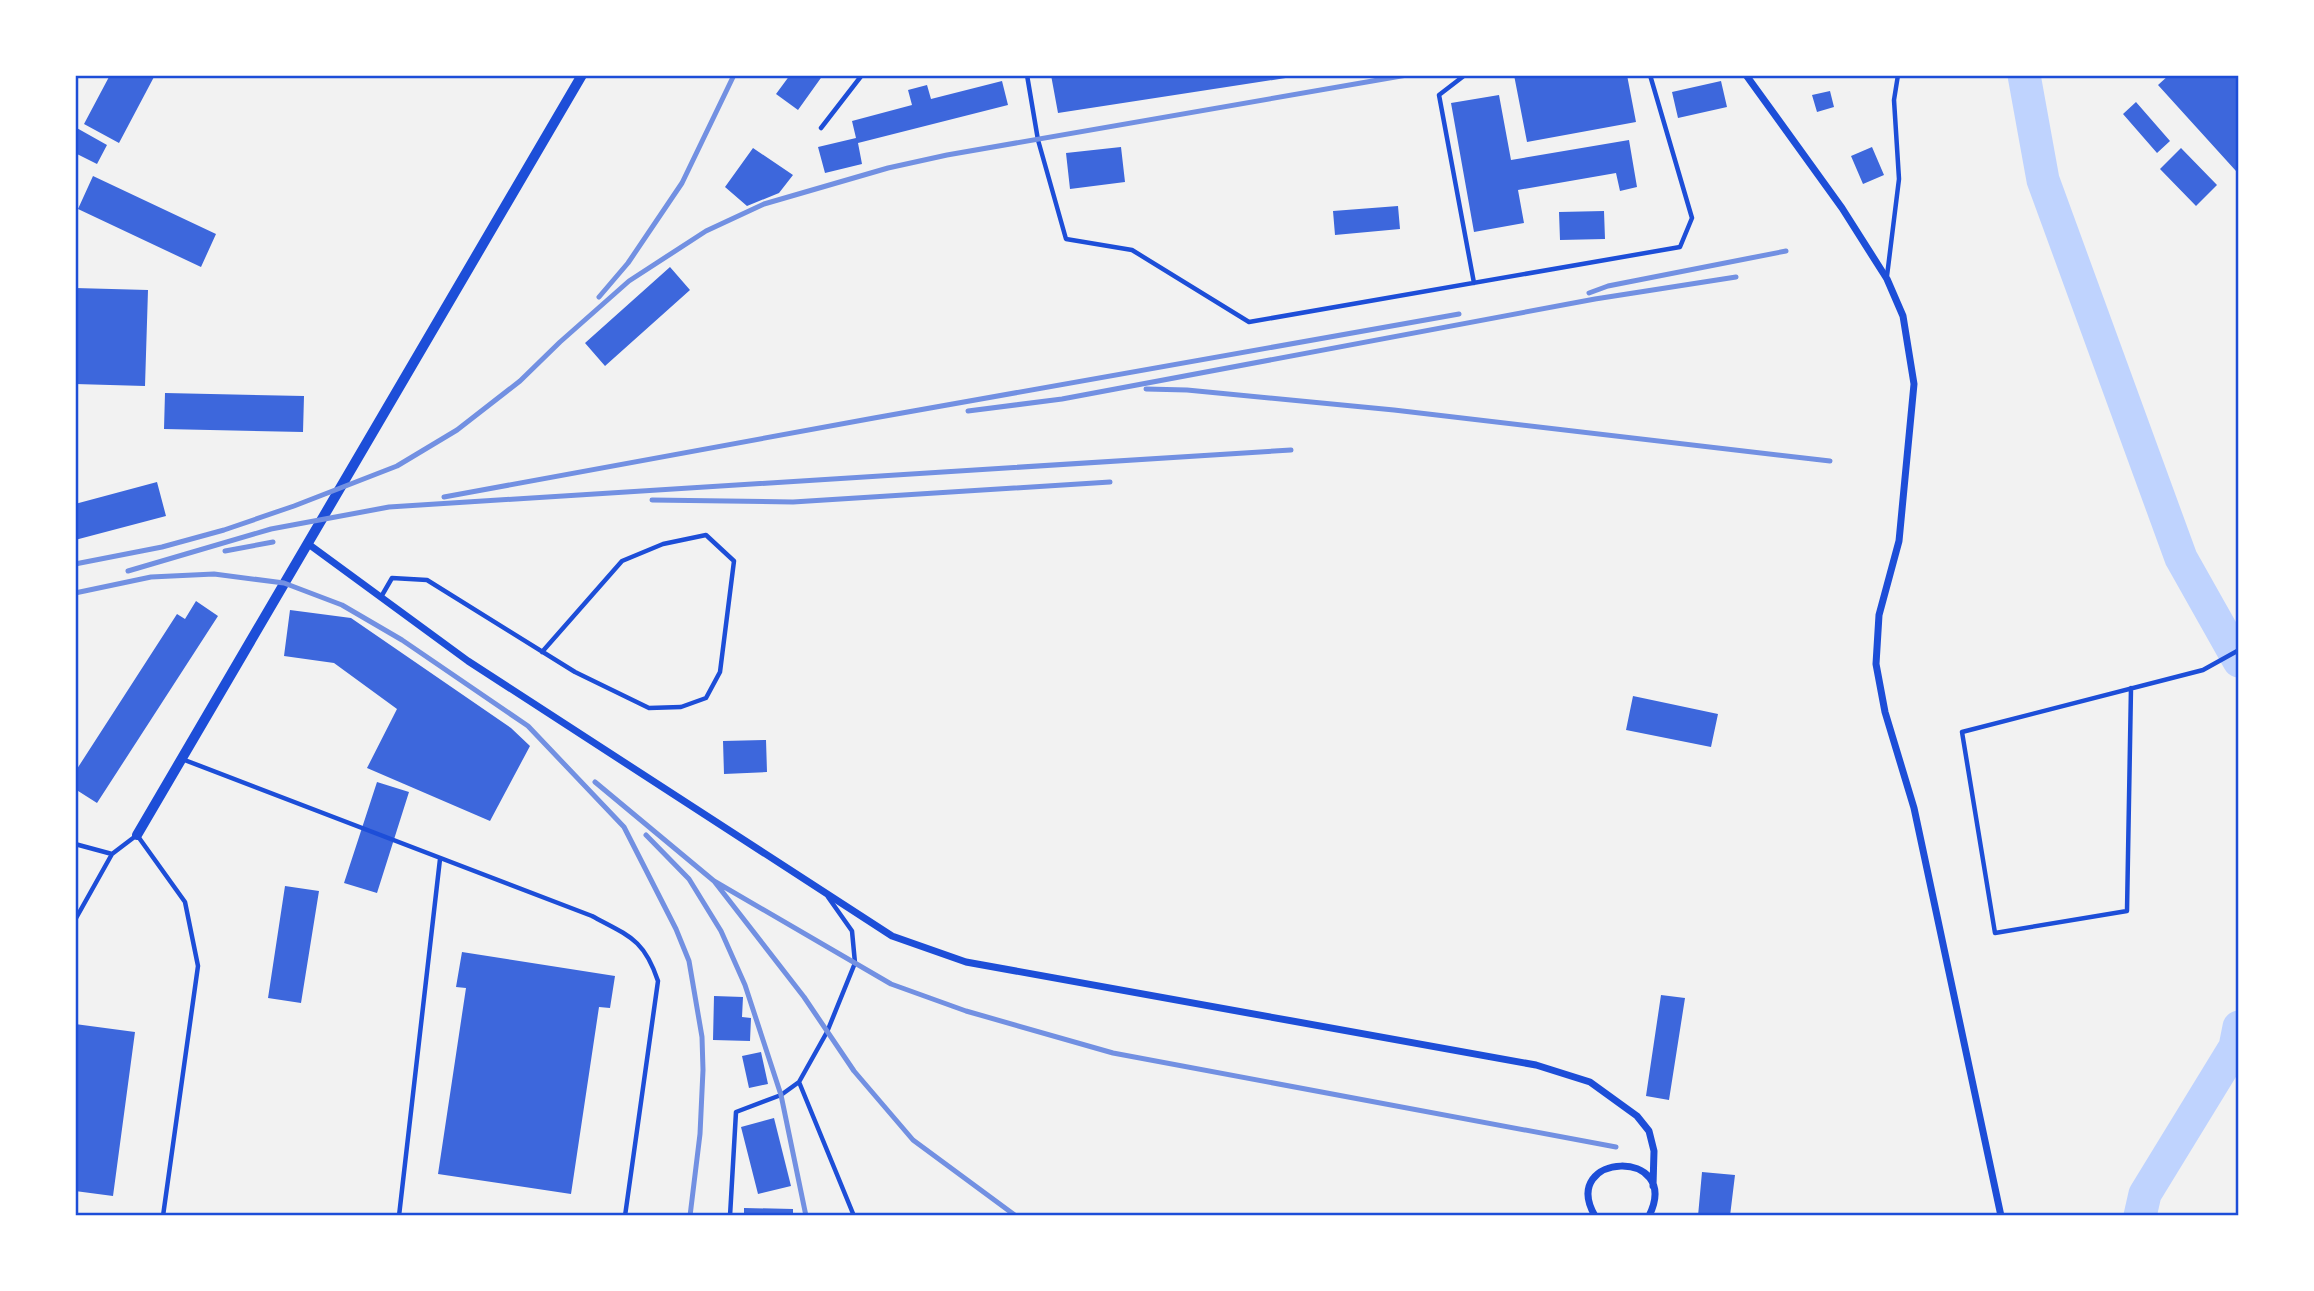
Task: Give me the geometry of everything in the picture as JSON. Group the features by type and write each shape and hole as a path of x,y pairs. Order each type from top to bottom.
{"street":[{"path":"136,835 582,75"},
{"path":"1746,75 1843,208 1887,279 1903,316 1914,384 1899,541 1879,615 1876,664 1885,712 1914,808 2001,1216"},
{"path":"307,543 468,661 892,936 966,962 1536,1065 1590,1082 1637,1116 1649,1130 1654,1151 1653,1207 1649,1216"},
{"path":"1595,1216 1589,1204 1589,1192 1599,1173 1609,1167 1620,1164 1631,1166 1640,1170 1653,1186"}],"lane":[{"path":"821,128 862,75"},
{"path":"1027,75 1038,140 1066,239 1132,250 1249,322 1680,247 1692,218 1650,75"},
{"path":"1465,75 1439,95 1474,283"},
{"path":"1887,279 1899,179 1894,100 1898,75"},
{"path":"381,598 392,578 427,580 542,652 575,672 649,708 681,707 706,698 720,672 734,561 706,535 663,544 622,561 542,652"},
{"path":"2131,688 2127,911 1995,933 1962,732 2131,688 2203,670 2239,650"},
{"path":"181,759 592,916 631,937 649,956 658,981 625,1216"},
{"path":"75,920 112,854 136,835 185,902 198,966 163,1216"},
{"path":"75,844 112,854"},
{"path":"399,1216 440,859"},
{"path":"730,1216 736,1112 781,1096 800,1082 827,1032 855,962 852,931 826,893"},
{"path":"800,1082 854,1216"}],"building":[{"path":"110,75 155,75 119,143 84,124"},
{"path":"790,75 823,75 798,110 776,94"},
{"path":"1051,75 1291,75 1292,77 1058,113"},
{"path":"1514,75 1627,75 1636,122 1527,142"},
{"path":"2169,75 2239,75 2239,168 2236,171 2158,85"},
{"path":"1002,81 1008,105 858,143 862,164 825,173 818,147 856,138 852,121 912,105 908,90 927,85 931,99"},
{"path":"1721,81 1727,107 1678,118 1672,92"},
{"path":"1830,91 1834,107 1817,112 1812,95"},
{"path":"1499,95 1511,160 1629,140 1637,187 1620,191 1616,173 1518,190 1524,223 1474,232 1451,103"},
{"path":"2136,102 2170,141 2157,153 2123,114"},
{"path":"75,127 107,145 97,164 75,153"},
{"path":"1121,147 1125,182 1070,189 1066,153"},
{"path":"1872,147 1884,175 1863,184 1851,156"},
{"path":"753,148 793,175 779,193 747,206 725,187"},
{"path":"2181,148 2217,185 2196,206 2160,169"},
{"path":"93,176 216,234 201,267 78,209"},
{"path":"1398,206 1400,229 1335,235 1333,211"},
{"path":"1604,211 1605,239 1560,240 1559,212"},
{"path":"670,267 690,290 605,366 585,343"},
{"path":"75,288 148,290 145,386 75,384"},
{"path":"165,393 304,396 303,432 164,429"},
{"path":"157,482 166,516 75,540 75,504"},
{"path":"196,601 218,616 97,803 75,789 75,772 177,614 185,619"},
{"path":"290,610 351,618 511,728 530,746 490,821 367,768 397,709 334,663 284,656"},
{"path":"1633,696 1718,714 1711,747 1626,730"},
{"path":"766,740 767,772 724,774 723,741"},
{"path":"377,782 409,792 377,893 344,883"},
{"path":"285,886 319,891 301,1003 268,998"},
{"path":"462,952 615,976 610,1008 599,1007 571,1194 438,1174 466,988 456,987"},
{"path":"1661,995 1685,998 1669,1100 1646,1096"},
{"path":"714,996 743,997 742,1017 751,1018 750,1041 713,1040"},
{"path":"75,1024 135,1032 113,1196 75,1191"},
{"path":"761,1052 768,1084 749,1088 742,1056"},
{"path":"774,1118 791,1186 758,1194 741,1127"},
{"path":"1702,1172 1735,1175 1730,1216 1698,1216"},
{"path":"744,1208 793,1209 793,1216 744,1216"}],"waterway":[{"path":"2024,75 2043,180 2181,558 2239,661"},
{"path":"2140,1216 2145,1194 2235,1047 2239,1027"}],"railway":[{"path":"599,297 628,263 682,183 734,75"},
{"path":"75,564 162,547 224,530 397,466 457,430 520,381 629,281 706,231 764,204 888,168 947,155 1407,75"},
{"path":"1589,293 1608,286 1786,251"},
{"path":"968,411 1062,399 1595,299 1736,277"},
{"path":"444,497 1459,314"},
{"path":"1146,389 1187,390 1394,410 1830,461"},
{"path":"128,571 271,529 389,507 1291,450"},
{"path":"652,500 793,502 1110,482"},
{"path":"225,551 273,542"},
{"path":"75,593 151,577 214,574 284,583 342,605 402,640 528,726 624,827 676,929 689,961 702,1037 703,1070 700,1134 690,1216"},
{"path":"595,782 714,881 804,997 854,1071 913,1140 1016,1216"},
{"path":"646,835 689,879 721,931 745,985 781,1095 806,1216"},
{"path":"714,881 891,984 966,1011 1113,1053 1616,1147"}]}
